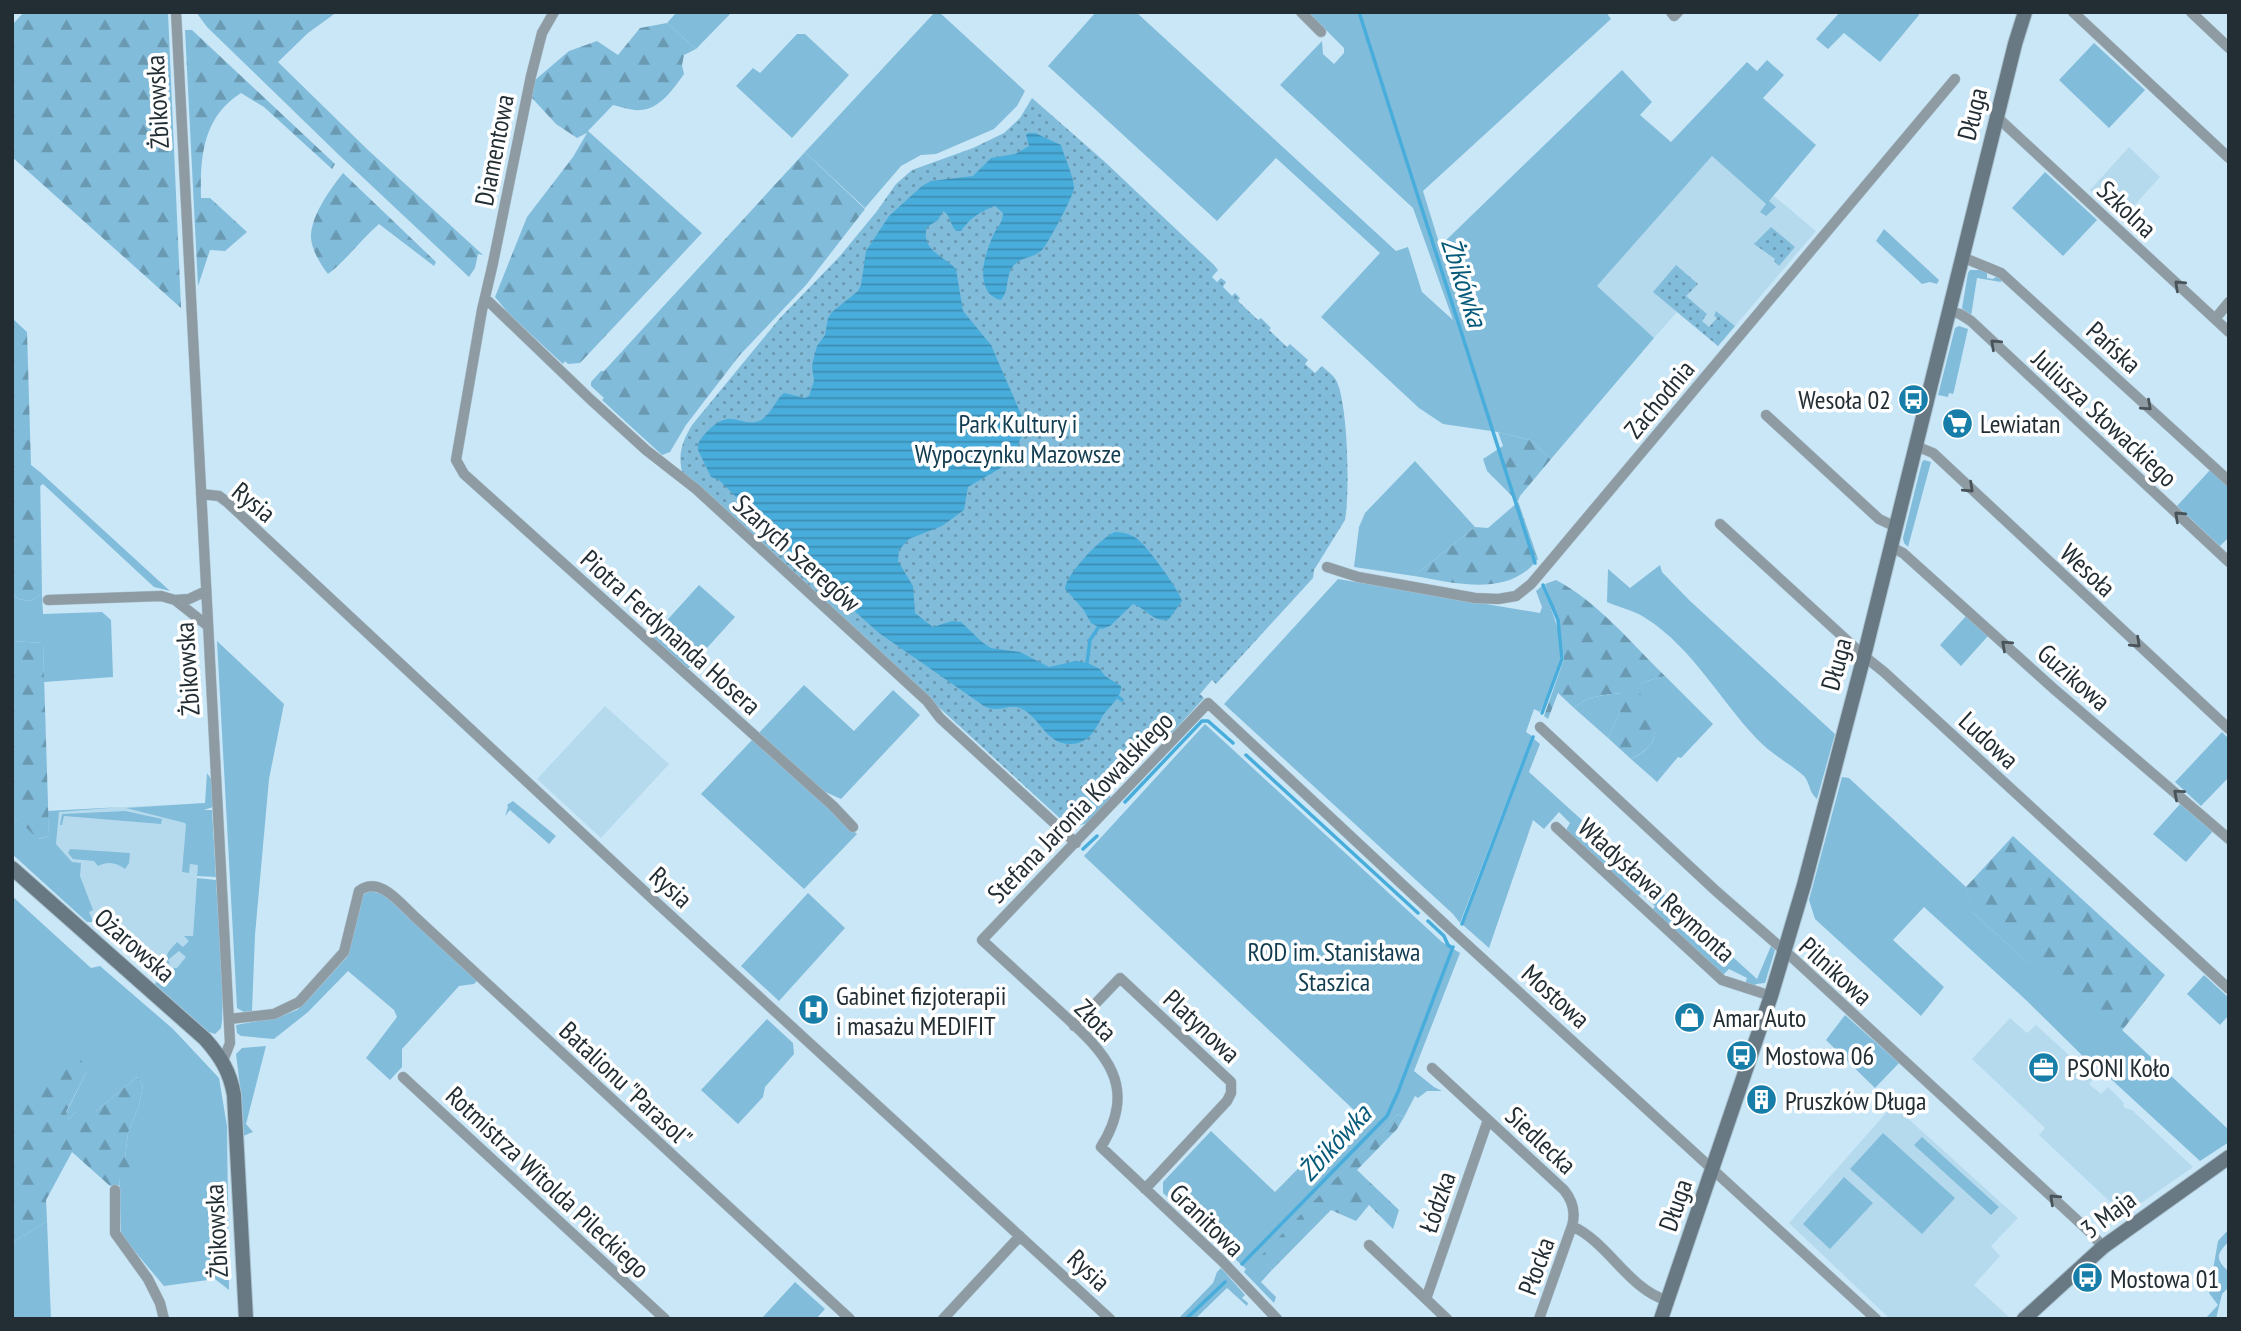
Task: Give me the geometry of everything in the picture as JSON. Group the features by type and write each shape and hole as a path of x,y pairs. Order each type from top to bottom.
{"street":[{"name":"Żbikowska","path":"176,12 229,1019 230,1042 223,1061 234,1095 246,1319"},
{"name":"Diamentowa","path":"460,468 456,455 485,298 536,52 542,33 554,12"},
{"path":"1301,12 1321,32"},
{"path":"1671,12 1674,16 1678,12"},
{"name":"Długa","path":"1661,1319 1784,952 1864,656 2025,12"},
{"path":"2073,12 2229,158"},
{"path":"2191,12 2229,48"},
{"name":"Zachodnia","path":"1327,567 1358,578 1475,598 1498,599 1516,596 1531,584 1548,564 1955,79"},
{"name":"Szkolna","path":"1997,117 2229,331"},
{"name":"Pańska","path":"1962,257 2001,273 2229,481"},
{"name":"Szarych Szeregów","path":"485,298 646,450 696,489 927,701 940,718 1076,844"},
{"path":"2215,318 2229,302"},
{"name":"Juliusza Słowackiego","path":"1949,311 1970,321 2229,562"},
{"path":"1766,415 1879,519 1896,527"},
{"name":"Wesoła","path":"1916,446 1933,453 2229,729"},
{"name":"Piotra Ferdynanda Hosera","path":"460,468 853,827"},
{"name":"Rysia","path":"201,494 219,496 227,502 657,903 1110,1319"},
{"name":"Ludowa","path":"1720,524 2229,989"},
{"name":"Guzikowa","path":"1891,547 1903,552 2054,689 2229,839"},
{"path":"48,600 161,596 175,600 189,599 206,591"},
{"path":"175,600 208,626"},
{"name":"Stefana Jaronia Kowalskiego","path":"982,940 1208,704"},
{"name":"Mostowa","path":"1208,704 1876,1319"},
{"name":"Pilnikowa","path":"1540,727 2104,1247"},
{"name":"Władysława Reymonta","path":"1556,827 1723,979 1770,996"},
{"name":"Ożarowska","path":"12,868 205,1039 223,1061"},
{"name":"Batalionu \"Parasol\"","path":"229,1019 274,1014 299,1002 342,956 359,891 371,885 380,888 850,1319"},
{"name":"Złota","path":"982,940 1102,1054 1115,1079 1116,1116 1101,1147 1107,1153"},
{"name":"Platynowa","path":"1074,1026 1120,978 1231,1082 1231,1093 1227,1101 1144,1189"},
{"name":"Siedlecka","path":"1432,1068 1564,1190 1573,1207 1572,1227"},
{"name":"Rotmistrza Witolda Pileckiego","path":"403,1077 665,1319"},
{"name":"Łódzka","path":"1426,1299 1488,1119"},
{"name":"Granitowa","path":"1107,1153 1222,1261 1277,1319"},
{"name":"3 Maja","path":"2024,1319 2104,1247 2229,1157"},
{"path":"115,1190 115,1233 148,1279 160,1303 164,1319"},
{"path":"1572,1227 1586,1234 1652,1294 1668,1301"},
{"name":"Płocka","path":"1539,1319 1572,1227"},
{"path":"943,1319 1020,1236"},
{"path":"1369,1245 1447,1319"}],"shaded area":[{"path":"1035,133 1061,145 1074,187 1066,209 1042,250 1017,262 1011,269 1006,292 1001,300 988,291 983,273 992,238 1003,217 1003,213 995,206 976,216 961,231 956,231 943,211 938,220 927,227 926,235 934,252 956,269 963,311 991,345 1024,421 1024,430 1011,462 968,487 964,510 942,526 909,539 899,550 898,561 913,586 915,613 933,627 952,621 961,622 991,648 1020,652 1049,667 1076,661 1088,663 1121,686 1117,698 1097,727 1082,741 1072,744 1049,736 1033,717 1020,708 994,709 984,706 879,633 815,576 719,480 711,477 698,450 698,444 704,435 722,421 759,421 784,393 805,398 809,396 814,381 813,361 817,346 825,335 828,318 858,291 866,251 889,216 931,181 973,176 991,158 1015,154 1029,146 1026,135"},
{"path":"2129,147 2160,177 2121,220 2090,190"},
{"path":"1712,156 1766,204 1774,196 1816,231 1718,346 1677,312 1654,338 1596,287"},
{"path":"1115,532 1136,538 1154,557 1175,588 1182,601 1169,619 1154,618 1133,604 1110,626 1102,629 1091,623 1083,609 1065,589 1071,575 1085,558 1101,541"},
{"path":"605,706 669,764 601,838 537,779"},
{"path":"205,803 192,952 179,976 158,979 93,922 49,836 48,811"},
{"path":"2010,1018 2027,1033 2036,1025 2094,1078 2089,1084 2101,1094 2108,1087 2124,1103 2125,1108 2132,1110 2193,1167 2124,1215 2039,1135 2045,1128 1972,1059"},
{"path":"1893,1105 2018,1218 1991,1246 2000,1256 1974,1285 2009,1317 2008,1319 1890,1319 1789,1223"}],"green space":[{"path":"24,12 168,12 181,308 12,157 12,25"},
{"path":"196,12 337,12 308,33 278,62 368,150 483,255 478,254 475,268 469,277 207,27"},
{"path":"677,12 732,12 696,49 667,23"},
{"path":"935,12 939,12 1025,91 1017,106 994,129 936,154 921,155 901,166 865,208 805,152"},
{"path":"1096,12 1136,12 1396,251 1408,247 1422,292 1453,320 1413,208 1280,85 1322,41 1323,54 1334,64 1344,53 1344,48 1308,12 1606,12 1611,19 1423,191 1440,246 1622,70 1652,102 1640,115 1671,142 1747,62 1757,71 1767,60 1784,75 1763,98 1816,145 1769,201 1776,207 1766,216 1760,212 1766,204 1712,156 1597,286 1654,338 1551,459 1530,440 1443,424 1419,408 1321,317 1380,253 1276,158 1217,221 1048,66"},
{"path":"1840,12 1918,12 1919,15 1880,62 1844,33 1828,49 1816,39"},
{"path":"667,23 696,49 684,55 684,74 680,80 666,97 648,109 634,110 613,105 588,131 702,233 580,363 568,364 565,361 563,364 509,314 495,297 527,217 573,157 587,133 577,138 556,124 532,98 535,80 569,51 597,41 618,55 640,28"},
{"path":"185,30 192,30 335,164 332,169 264,107 241,93 228,103 211,126 206,139 201,167 201,198 210,198 247,232 225,251 210,250 198,286"},
{"path":"797,34 805,34 849,75 792,138 736,86 753,68 760,73"},
{"path":"2094,43 2145,90 2109,128 2059,80"},
{"name":"Park Kultury i Wypoczynku Mazowsze","path":"1032,98 1105,162 1214,265 1218,270 1212,277 1217,282 1221,278 1226,282 1223,287 1232,296 1235,293 1240,298 1238,301 1258,320 1261,318 1287,347 1290,344 1308,360 1305,364 1315,373 1322,366 1332,375 1341,394 1347,450 1345,520 1314,570 1313,578 1216,684 1212,680 1200,694 1204,698 1172,733 1164,726 1105,791 1113,799 1088,823 1073,827 1064,822 682,472 680,459 683,442 692,425 780,318 840,256 896,184 912,170 973,148 1004,133 1020,118"},
{"path":"805,152 865,209 806,285 739,356 686,425 670,452 662,455 602,400 604,398 591,386 591,382"},
{"path":"2045,172 2097,220 2063,256 2012,208"},
{"path":"343,173 436,262 434,266 379,224 328,274 315,252 312,230 322,203"},
{"path":"1771,227 1795,247 1779,266 1775,259 1754,244"},
{"path":"1884,229 1939,280 1937,284 1922,284 1876,241"},
{"path":"1676,265 1698,284 1686,296 1707,314 1702,321 1709,327 1717,318 1714,316 1716,311 1735,326 1718,346 1653,292"},
{"path":"1979,267 1987,272 1987,278 1993,279 1997,276 2002,279 2001,282 1977,278 1971,316 1962,308 1968,273 1970,270 1978,270"},
{"path":"12,318 27,332 31,465 40,472 42,594 30,601 18,599 12,592"},
{"path":"1959,326 1968,329 1954,391 1953,394 1949,393 1948,397 1938,395 1955,328"},
{"path":"1498,432 1530,440 1551,459 1518,501 1538,559 1526,571 1497,583 1464,584 1414,576 1475,527 1488,528 1518,502 1487,471 1483,459 1503,446"},
{"path":"1924,460 1931,462 1908,547 1903,538"},
{"path":"1415,461 1475,527 1414,576 1354,567 1359,527 1365,513"},
{"path":"2211,469 2229,485 2229,537 2220,546 2177,506"},
{"path":"40,472 170,591 154,587 43,484 39,487"},
{"path":"1660,565 1662,572 1689,600 1835,734 1817,799 1804,776 1757,739 1678,645 1643,616 1607,602 1608,569 1630,588"},
{"name":"ROD im. Stanisława Staszica","path":"1338,579 1540,613 1542,607 1536,591 1542,586 1553,613 1561,651 1559,667 1540,712 1534,709 1526,732 1532,736 1460,923 1224,704"},
{"path":"1556,580 1600,611 1665,676 1633,687 1654,713 1656,729 1652,743 1631,759 1608,738 1619,714 1622,693 1591,698 1574,708 1558,693 1548,719 1544,716 1564,659 1559,622 1545,584"},
{"path":"699,585 735,617 687,670 651,638"},
{"path":"12,592 18,599 30,601 42,594 43,614 102,612 111,620 113,677 44,682 43,643 12,641"},
{"path":"1966,616 1988,636 1961,666 1940,645"},
{"path":"12,641 43,643 49,836 38,839 12,814"},
{"path":"217,641 284,704 269,779 255,935 252,1011 244,1012 237,1008"},
{"path":"1665,676 1713,724 1681,758 1678,757 1657,782 1631,759 1651,744 1656,725 1648,706 1632,687"},
{"path":"804,685 854,731 893,690 920,715 841,799 821,790 758,734"},
{"path":"1623,693 1619,714 1608,738 1574,708 1591,698"},
{"name":"ROD im. Stanisława Staszica","path":"1205,724 1442,942 1460,953 1414,1071 1442,1091 1427,1091 1418,1098 1415,1096 1404,1117 1398,1114 1260,1258 1272,1270 1261,1282 1276,1297 1274,1303 1244,1272 1246,1269 1163,1193 1163,1182 1211,1131 1275,1192 1355,1111 1084,856"},
{"path":"2222,732 2229,739 2229,777 2201,806 2175,782"},
{"path":"753,739 857,834 804,889 701,794"},
{"path":"1534,739 1540,744 1529,772 1757,979 1771,946 1775,950 1765,983 1756,984 1754,987 1745,984 1747,978 1729,969 1723,975 1652,911 1655,906 1641,893 1637,897 1567,832 1570,823 1559,812 1544,829 1533,820 1489,948 1463,925"},
{"path":"207,773 212,780 213,807 204,810 212,810 216,877 197,876 198,865 190,864 189,873 182,872 185,823 126,808 205,803"},
{"path":"1842,777 1849,778 1966,887 1972,912 2114,1040 2122,1030 2229,1130 2229,1142 2200,1161 2112,1080 2099,1072 2026,1000 1924,907 1893,940 1944,987 1921,1016 1815,919 1809,900"},
{"path":"513,801 556,836 549,844 510,810 505,816 507,805"},
{"path":"2181,803 2213,831 2186,862 2153,834"},
{"path":"122,807 59,812 56,844 72,862 81,863 80,876 93,910 89,912 92,919 100,916 96,925 87,922 12,854 12,814 39,839 49,836 48,811"},
{"path":"125,811 162,819 161,824 64,816 60,825 62,814"},
{"path":"2013,836 2165,975 2114,1041 1971,911 1966,887"},
{"path":"70,849 130,853 129,863 125,869 112,863 98,866 94,861 73,859 68,853"},
{"path":"197,878 216,880 223,994 221,1028 215,1034 206,1031 154,985 164,973 169,976 186,957 179,951 168,960 170,964 166,960 170,949 177,942 183,947 189,941 184,936 193,936"},
{"path":"370,891 386,895 478,980 474,984 459,986 402,1049 402,1067 390,1080 366,1058 397,1017 394,1010 348,971 308,1012 274,1039 241,1036 237,1033 236,1025 279,1017 297,1010 310,997 347,957 360,900"},
{"path":"808,893 845,928 779,1001 741,966"},
{"path":"12,896 91,968 100,966 173,1029 219,1078 227,1126 229,1290 215,1279 164,1286 121,1235 119,1176 125,1158 128,1133 139,1106 143,1085 137,1077 95,1112 76,1112 69,1119 66,1113 87,1071 14,1107 12,1116"},
{"path":"2204,975 2229,998 2229,1015 2220,1025 2187,994"},
{"path":"1845,1015 1899,1063 1875,1088 1826,1040"},
{"path":"767,1019 793,1043 794,1054 765,1087 763,1097 738,1124 701,1090"},
{"path":"266,1046 246,1124 253,1132 243,1136 236,1054 242,1048"},
{"path":"68,1054 78,1055 87,1071 66,1112 69,1119 76,1112 95,1112 137,1077 143,1085 139,1106 128,1133 125,1158 132,1170 129,1176 119,1176 119,1185 110,1186 72,1152 46,1200 47,1221 12,1243 14,1107"},
{"path":"1398,1114 1404,1117 1397,1129 1357,1170 1399,1210 1393,1229 1369,1205 1356,1221 1331,1210 1272,1270 1259,1258"},
{"path":"1883,1133 1955,1198 1922,1234 1850,1169"},
{"path":"1922,1137 1999,1207 1991,1215 1914,1145"},
{"path":"1844,1177 1873,1203 1830,1249 1803,1224"},
{"path":"47,1221 51,1319 12,1319 12,1243"},
{"path":"2229,1229 2229,1241 2219,1260 2229,1272 2229,1287 2222,1294 2216,1319 2205,1319 2218,1305 2209,1293 2218,1241"},
{"path":"1221,1268 1245,1295 1242,1298 1248,1303 1247,1306 1227,1288 1195,1319 1178,1319 1213,1283"},
{"path":"795,1282 825,1309 816,1319 761,1319"}],"waterway":[{"name":"Żbikówka","path":"1359,12 1535,563"},
{"name":"Żbikówka","path":"1542,713 1562,659 1558,620 1543,585"},
{"path":"1087,663 1090,640 1098,628"},
{"path":"1118,697 1122,700"},
{"path":"1125,802 1202,721 1208,721 1233,743"},
{"name":"Żbikówka","path":"1462,924 1533,737"},
{"path":"1246,755 1418,913"},
{"path":"1083,849 1097,836"},
{"path":"1428,921 1452,948"},
{"name":"Żbikówka","path":"1242,1264 1387,1116 1453,947"},
{"name":"Żbikówka","path":"1186,1319 1225,1282"}],"place":[{"name":"Wesoła 02","path":"1914,399"},
{"name":"Lewiatan","path":"1957,423"},
{"name":"Gabinet fizjoterapii i masażu MEDIFIT","path":"813,1010"},
{"name":"Amar Auto","path":"1690,1017"},
{"name":"Mostowa 06","path":"1742,1055"},
{"name":"PSONI Koło","path":"2044,1067"},
{"name":"Pruszków Długa","path":"1762,1100"},
{"name":"Mostowa 01","path":"2087,1278"}]}
